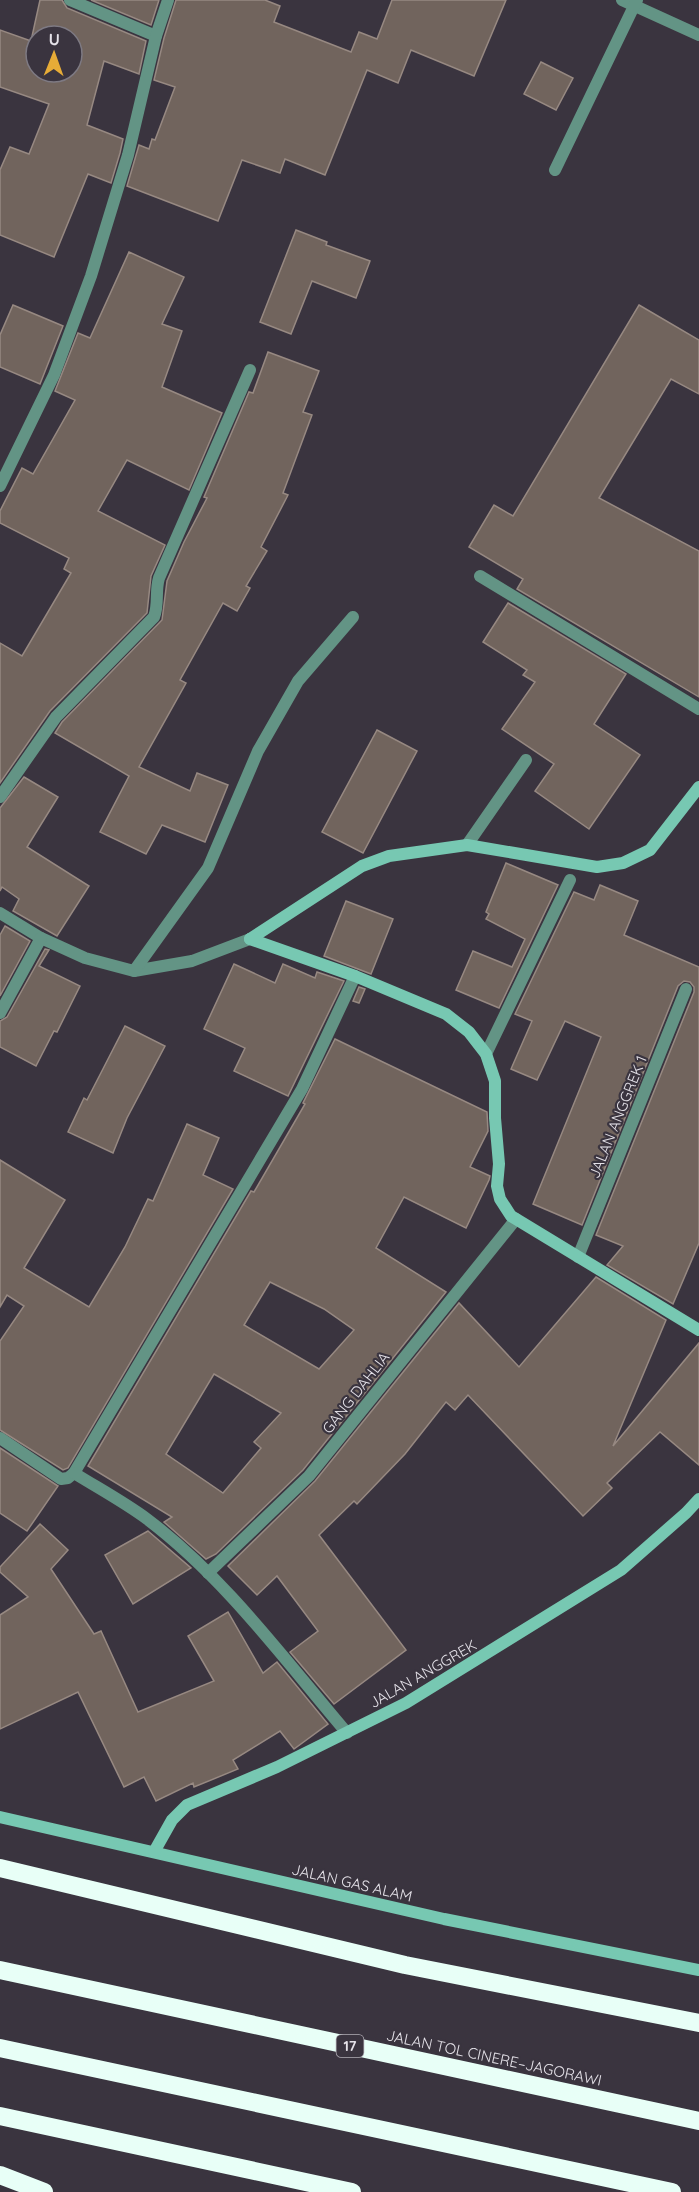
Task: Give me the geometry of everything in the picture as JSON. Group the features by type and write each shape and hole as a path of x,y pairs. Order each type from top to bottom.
{"highway":[{"path":"0,1868 405,1965 699,2023"},
{"name":"JALAN TOL CINERE–JAGORAWI","path":"0,1970 699,2121"},
{"path":"0,2048 672,2192"},
{"path":"0,2116 352,2192"},
{"path":"0,2175 44,2192"}],"street":[{"path":"70,0 156,36"},
{"path":"0,486 54,375 91,276 128,155 156,36 168,0"},
{"path":"622,0 636,3 699,35"},
{"path":"555,170 636,3"},
{"path":"0,797 56,717 154,617 157,610 159,578 250,370"},
{"path":"480,576 699,709"},
{"path":"134,971 208,868 258,751 298,681 353,617"},
{"path":"467,844 526,760"},
{"path":"0,913 41,938 85,958 134,971 192,961 250,939 362,866 389,856 467,844 597,867 623,862 650,850 699,787"},
{"path":"486,1054 570,880"},
{"path":"0,1013 41,938"},
{"path":"250,939 355,976 446,1014 469,1032 486,1054 495,1081 499,1164 497,1186 500,1199 511,1216 699,1330"},
{"path":"0,1438 61,1479 68,1478 74,1473 302,1089 355,976"},
{"name":"JALAN ANGGREK 1","path":"578,1257 686,989"},
{"name":"GANG DAHLIA","path":"208,1573 309,1476 516,1219"},
{"path":"74,1473 147,1519 208,1573 241,1607 347,1733"},
{"name":"JALAN ANGGREK","path":"154,1852 172,1820 187,1805 278,1767 406,1702 621,1570 699,1499"},
{"name":"JALAN GAS ALAM","path":"0,1817 444,1919 699,1970"}],"building":[{"path":"40,0 62,0 67,8 146,41 139,74 104,61 87,125 123,139 120,153 111,183 88,174 54,257 0,235 0,170 10,147 29,154 49,104 0,87 0,30 24,39 24,84 84,84 84,24 35,24"},
{"path":"91,0 159,0 151,25"},
{"path":"176,0 265,0 280,6 274,22 351,52 359,32 377,39 392,0 506,0 474,76 411,50 398,83 367,70 325,175 285,159 280,173 242,160 218,221 127,186 139,145 149,149 152,139 155,140 175,87 154,80"},
{"path":"541,62 573,78 556,110 524,94"},
{"path":"296,230 327,242 326,245 370,261 356,298 312,281 291,334 260,322"},
{"path":"129,252 184,277 162,324 182,331 162,387 222,413 189,490 127,460 98,511 165,545 151,576 147,613 50,711 0,783 0,643 22,656 71,573 64,569 69,558 0,523 0,511 22,468 33,474 75,400 55,391 78,333 90,338"},
{"path":"13,305 63,326 40,384 0,367 0,335"},
{"path":"639,305 699,340 699,394 671,379 599,498 699,551 699,697 517,589 523,579 469,547 494,505 513,516"},
{"path":"268,352 319,371 303,412 312,415 283,493 288,495 261,547 267,551 246,586 250,588 237,611 223,603 180,680 186,683 139,767 190,791 197,773 228,785 205,842 162,825 146,854 100,832 129,776 55,733 62,722 162,620 167,581 207,498 204,497 249,392 253,393"},
{"path":"508,603 626,674 594,724 640,755 589,829 535,791 554,764 502,729 535,682 523,675 527,670 483,642"},
{"path":"377,730 417,751 363,853 322,832"},
{"path":"24,777 58,797 27,847 89,886 57,936 13,911 19,899 2,887 0,891 0,808"},
{"path":"506,863 558,885 499,1008 456,990 473,951 512,967 525,939 486,919 489,914 486,912"},
{"path":"600,885 638,901 624,935 699,967 699,1243 673,1304 607,1265 623,1246 596,1235 694,992 694,987 690,982 684,981 678,986 582,1225 533,1204 601,1037 565,1021 537,1080 511,1069 532,1021 515,1014 574,892 594,900"},
{"path":"346,901 393,919 371,974 324,956"},
{"path":"5,926 30,941 0,996 0,935"},
{"path":"45,949 49,950 39,966 80,986 57,1032 54,1031 36,1066 0,1047 0,1021 7,1017"},
{"path":"234,964 275,983 283,964 315,978 317,972 344,981 288,1096 234,1071 245,1048 204,1029"},
{"path":"359,987 365,989 359,1003 353,1001"},
{"path":"125,1026 165,1046 127,1118 113,1153 68,1132 84,1098 87,1100"},
{"path":"335,1039 487,1112 488,1131 470,1167 490,1176 466,1228 404,1197 376,1248 446,1292 303,1470 216,1554 206,1559 164,1522 172,1517 88,1466 251,1191 254,1192 305,1104 303,1103","holes":["270,1282 324,1309 354,1330 319,1369 244,1325","214,1374 281,1413 254,1442 261,1448 223,1493 166,1454"]},
{"path":"187,1124 219,1138 203,1175 233,1189 68,1468 63,1470 0,1430 0,1341 24,1306 7,1295 0,1307 0,1160 65,1200 24,1268 89,1307 125,1247 148,1199 153,1201"},
{"path":"596,1277 666,1320 613,1446 699,1343 699,1465 660,1432 607,1483 612,1488 583,1516 468,1395 455,1410 446,1402 405,1454 357,1504 354,1501 319,1535 406,1650 334,1704 290,1652 318,1631 277,1576 257,1595 228,1566 315,1481 459,1303 519,1367"},
{"path":"0,1448 58,1486 27,1531 0,1513"},
{"path":"40,1524 68,1550 51,1569 94,1634 101,1631 138,1712 214,1681 188,1636 228,1612 263,1673 277,1662 328,1724 294,1749 280,1731 233,1760 238,1769 194,1787 193,1783 156,1801 144,1777 124,1787 78,1692 0,1729 0,1615 28,1597 0,1572 0,1567"},
{"path":"148,1531 191,1568 133,1604 105,1555"}]}
